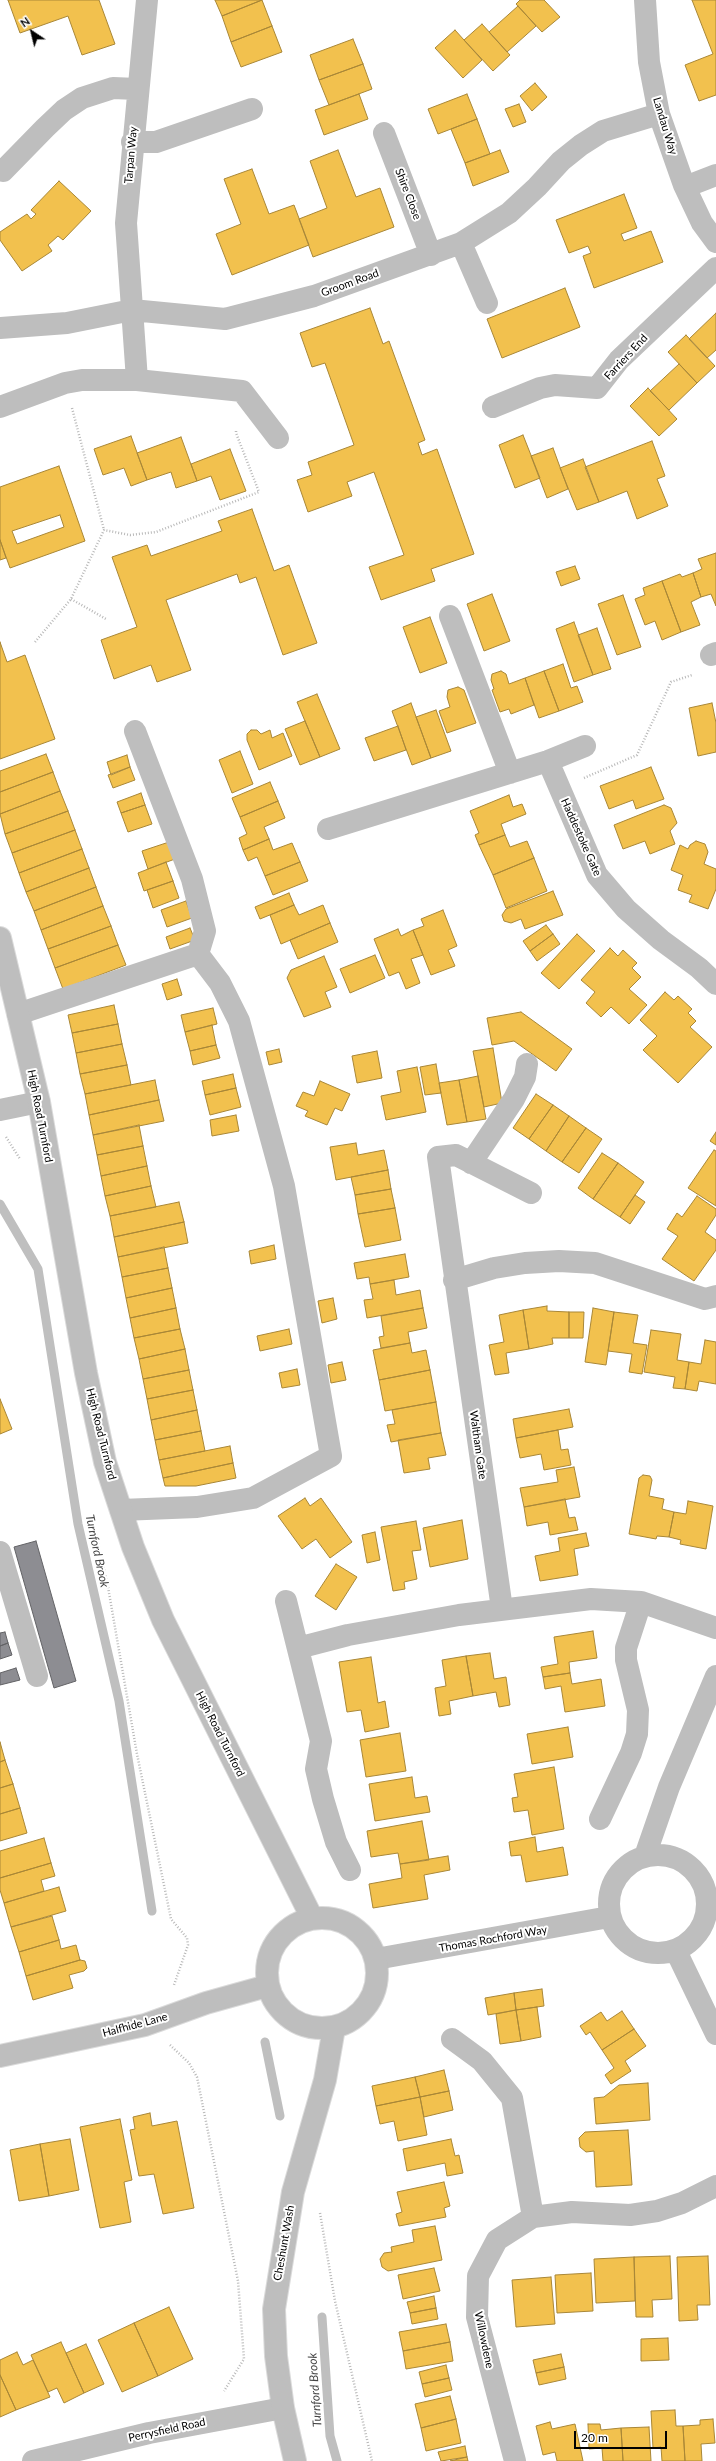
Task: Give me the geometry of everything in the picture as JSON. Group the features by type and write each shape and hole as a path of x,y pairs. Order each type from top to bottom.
{"street":[{"name":"Tarpan Way","path":"137,380 126,223 132,142 146,0"},
{"name":"Landau Way","path":"645,0 649,62 659,114 685,187 702,223 716,242"},
{"path":"3,171 64,110 82,98 113,88 137,89"},
{"path":"132,142 163,141 252,109"},
{"name":"Groom Road","path":"0,328 67,323 132,310 225,320 314,296 432,255 461,243 509,213 581,144 603,131 659,114"},
{"name":"Shire Close","path":"384,133 432,255"},
{"path":"685,187 716,175"},
{"path":"461,243 487,303"},
{"name":"Farriers End","path":"493,407 540,388 555,385 597,388 619,360 716,268"},
{"path":"0,407 65,383 82,380 137,380 242,391 278,438"},
{"path":"450,616 510,773"},
{"path":"135,731 192,879 205,931 198,954"},
{"path":"328,830 548,761 585,746"},
{"name":"Haddestoke Gate","path":"548,761 597,876 626,909 660,940 699,968 716,984"},
{"name":"High Road Turnford","path":"0,938 39,1102 86,1373 105,1462 121,1510 162,1620 312,1918"},
{"path":"18,1014 198,954"},
{"path":"121,1510 197,1507 253,1498 331,1456 284,1186 267,1120 239,1021 232,1003 220,983 198,954"},
{"path":"527,1064 525,1077 514,1099 471,1163 531,1193"},
{"path":"1,1110 39,1102"},
{"name":"Waltham Gate","path":"471,1163 456,1156 438,1157 454,1280 502,1609"},
{"path":"454,1280 494,1268 525,1263 559,1261 595,1263 705,1299 716,1296"},
{"path":"0,1552 37,1676"},
{"path":"298,1648 348,1635 502,1609 591,1599 641,1602 716,1628"},
{"path":"286,1601 321,1741 316,1769 336,1842 350,1870"},
{"path":"600,1819 631,1753 637,1734 638,1710 626,1660 626,1648 641,1602"},
{"path":"645,1856 669,1787 716,1676"},
{"path":"666,1855 688,1865 706,1893 706,1916 699,1933 676,1951 651,1954 626,1943 609,1918 609,1892 621,1870 645,1856 666,1855"},
{"path":"312,1918 332,1918 360,1932 376,1959 375,1991 365,2009 334,2028 304,2027 284,2016 267,1986 267,1962 282,1934 312,1918"},
{"name":"Thomas Rochford Way","path":"376,1959 609,1918"},
{"path":"676,1951 716,2034"},
{"name":"Halfhide Lane","path":"0,2056 145,2025 213,2001 267,1986"},
{"name":"Cheshunt Wash","path":"295,2461 283,2408 276,2356 274,2309 293,2192 325,2080 334,2028"},
{"path":"452,2039 482,2061 512,2098 533,2217"},
{"name":"Willowdene","path":"515,2461 477,2317 478,2276 497,2240 533,2217 572,2212 630,2215 682,2203 716,2186"},
{"name":"Perrysfield Road","path":"46,2459 149,2433 283,2408"}],"path":[{"path":"35,642 71,599 104,530 65,383"},
{"path":"104,530 130,535 156,532 259,492 236,433 242,391"},
{"path":"71,599 106,619"},
{"path":"559,788 628,761 637,755 671,682 706,671 713,654"},
{"path":"1,1110 6,1140 15,1150 20,1161"},
{"path":"91,1512 171,1919 187,1938 188,1945 185,1960 174,1981 174,1992"},
{"path":"164,2042 189,2063 197,2077 238,2281 244,2359 224,2390 226,2418"},
{"path":"320,2213 335,2301 372,2461"}],"building: Homes":[{"path":"8,0 99,0 115,44 82,55 68,16 20,33"},
{"path":"215,0 262,0 222,16"},
{"path":"262,0 272,26 231,42 222,16"},
{"path":"520,0 544,0 560,17 542,32 516,4"},
{"path":"692,0 716,0 716,95 699,101 685,65 713,54"},
{"path":"518,6 536,26 507,52 489,32"},
{"path":"482,24 510,55 493,71 464,40"},
{"path":"272,26 282,52 241,67 231,42"},
{"path":"455,30 482,60 463,78 435,48"},
{"path":"353,39 363,64 319,80 310,55"},
{"path":"363,64 372,89 329,105 319,80"},
{"path":"535,83 547,97 532,111 520,96"},
{"path":"359,94 368,119 324,135 315,110"},
{"path":"467,94 477,119 438,134 428,109"},
{"path":"519,104 526,122 513,127 505,109"},
{"path":"477,119 490,154 465,163 451,129"},
{"path":"338,150 356,197 380,188 394,227 313,257 299,219 327,208 310,161"},
{"path":"500,150 509,172 473,186 465,163"},
{"path":"252,169 269,214 294,205 309,245 232,275 216,234 241,224 224,179"},
{"path":"59,181 91,211 63,240 58,236 48,245 52,251 22,271 0,240 0,232 27,214 31,219 36,214 31,210"},
{"path":"624,194 637,228 621,234 624,241 651,231 663,262 594,288 583,256 591,253 588,246 569,253 556,220"},
{"path":"565,288 580,327 502,358 487,319"},
{"path":"370,308 383,344 389,341 425,440 418,443 422,455 437,449 474,554 431,569 435,581 381,600 369,567 404,555 374,472 347,482 352,496 308,512 297,480 312,475 308,462 354,445 325,363 312,367 300,333"},
{"path":"716,313 716,350 707,358 689,339"},
{"path":"686,335 715,366 697,383 668,352"},
{"path":"679,364 697,383 669,410 650,391"},
{"path":"648,388 677,419 659,436 630,406"},
{"path":"523,435 540,478 515,488 499,445"},
{"path":"131,436 147,480 131,486 124,468 103,475 94,449"},
{"path":"181,437 197,481 176,488 171,472 147,480 137,453"},
{"path":"652,441 665,476 657,479 668,506 637,519 627,491 599,502 585,467"},
{"path":"553,448 568,489 547,498 531,456"},
{"path":"230,449 246,491 220,500 211,476 197,481 191,464"},
{"path":"583,459 599,502 577,510 560,468"},
{"path":"59,466 85,541 10,568 0,540 0,487","holes":["60,515 64,527 17,544 12,531"]},
{"path":"252,509 274,571 289,565 317,643 283,655 256,577 240,583 237,574 166,600 191,670 157,682 151,665 114,679 101,640 137,627 112,557 147,545 151,556 222,531 218,521"},
{"path":"0,540 6,558 0,560"},
{"path":"716,553 716,606 711,594 701,597 693,573 702,569 698,559"},
{"path":"575,566 580,579 561,586 556,572"},
{"path":"693,573 701,597 691,602 700,625 681,632 662,581 680,574 682,577"},
{"path":"662,581 681,632 662,640 655,621 645,625 635,599 645,595 643,588"},
{"path":"492,594 510,641 484,651 467,604"},
{"path":"623,595 641,647 617,655 598,604"},
{"path":"430,617 447,663 420,673 403,627"},
{"path":"574,622 593,675 574,682 556,629"},
{"path":"597,628 611,669 593,675 578,635"},
{"path":"0,642 7,662 25,655 55,739 0,759"},
{"path":"563,664 571,688 577,686 583,702 559,711 544,671"},
{"path":"501,671 506,674 509,684 525,678 534,705 511,714 509,709 500,712 492,690 494,689 491,680 492,674"},
{"path":"544,671 559,711 539,718 525,678"},
{"path":"458,687 464,690 476,723 447,733 439,711 450,707 447,697 448,690"},
{"path":"317,694 340,749 320,757 297,702"},
{"path":"411,703 431,758 412,765 392,711"},
{"path":"712,703 716,723 716,752 698,756 689,708"},
{"path":"436,710 451,751 431,758 416,717"},
{"path":"305,721 320,757 300,765 285,729"},
{"path":"398,726 406,750 374,761 365,738"},
{"path":"251,730 257,730 261,734 270,730 272,738 283,733 292,756 259,770 247,740 247,734"},
{"path":"240,751 253,784 232,793 219,760"},
{"path":"46,754 53,772 0,792 0,771"},
{"path":"127,755 130,767 111,775 107,762"},
{"path":"130,767 135,780 113,788 108,775"},
{"path":"651,767 664,799 636,809 633,800 609,809 600,786"},
{"path":"53,772 60,791 0,814 0,792"},
{"path":"270,782 278,801 240,817 232,798"},
{"path":"60,791 68,811 5,834 0,814"},
{"path":"141,793 145,805 121,813 117,802"},
{"path":"509,795 513,807 522,804 526,814 501,824 505,835 479,845 475,835 479,833 470,811"},
{"path":"278,801 285,818 264,827 269,839 243,850 239,838 247,834 240,817"},
{"path":"145,805 152,824 128,832 121,813"},
{"path":"664,805 671,808 677,823 670,831 675,844 650,854 645,841 623,849 614,825"},
{"path":"68,811 75,830 12,853 5,834"},
{"path":"75,830 82,849 19,873 12,853"},
{"path":"505,835 510,847 527,841 534,858 493,875 479,845"},
{"path":"269,839 273,850 292,843 300,862 265,876 257,857 248,861 243,850"},
{"path":"696,841 705,844 708,852 704,864 716,869 716,889 708,909 689,902 692,895 678,890 683,875 671,870 680,845 688,849 690,845"},
{"path":"169,842 175,859 148,869 142,851"},
{"path":"82,849 89,868 26,892 19,873"},
{"path":"534,858 547,891 506,908 493,875"},
{"path":"166,862 173,881 144,891 138,873"},
{"path":"300,862 308,881 273,895 265,876"},
{"path":"89,868 96,887 34,911 26,892"},
{"path":"173,881 179,898 153,908 147,890"},
{"path":"96,887 103,906 41,930 34,911"},
{"path":"553,891 563,915 525,929 521,919 511,923 504,921 502,915 506,909"},
{"path":"289,893 294,905 260,919 255,907"},
{"path":"186,901 192,918 167,927 161,910"},
{"path":"294,905 299,915 323,905 330,923 281,944 270,915"},
{"path":"103,906 111,926 48,949 41,930"},
{"path":"443,910 457,946 448,950 455,966 431,975 413,930 424,926 421,919"},
{"path":"330,923 338,942 298,959 290,940"},
{"path":"546,925 553,934 530,951 523,941"},
{"path":"111,926 118,945 55,968 48,949"},
{"path":"190,928 195,940 170,949 166,937"},
{"path":"398,929 401,936 413,930 423,955 411,959 420,983 406,989 399,972 389,976 374,939"},
{"path":"553,934 560,944 537,961 530,951"},
{"path":"577,934 595,951 559,989 541,973"},
{"path":"118,945 126,965 63,989 55,968"},
{"path":"610,948 618,956 623,950 637,963 632,968 641,977 629,989 647,1005 629,1024 611,1007 601,1017 586,1003 595,992 581,980"},
{"path":"375,955 385,978 350,993 340,969"},
{"path":"324,956 337,987 325,992 331,1007 304,1017 287,978 291,970"},
{"path":"177,979 182,995 167,1000 162,984"},
{"path":"665,992 674,1000 678,996 692,1009 688,1013 696,1021 690,1027 712,1047 678,1083 643,1050 657,1036 640,1020"},
{"path":"114,1005 118,1024 72,1033 68,1015"},
{"path":"213,1008 217,1024 185,1032 181,1015"},
{"path":"521,1012 572,1049 556,1071 514,1041 492,1045 487,1018"},
{"path":"118,1024 122,1044 76,1053 72,1033"},
{"path":"212,1025 216,1045 190,1051 185,1032"},
{"path":"122,1044 127,1065 80,1074 76,1053"},
{"path":"216,1045 220,1058 193,1065 190,1051"},
{"path":"493,1048 502,1103 484,1107 473,1051"},
{"path":"279,1049 282,1062 269,1065 266,1052"},
{"path":"377,1051 382,1078 357,1083 352,1056"},
{"path":"436,1064 441,1093 425,1095 420,1067"},
{"path":"127,1065 131,1085 85,1094 80,1074"},
{"path":"417,1067 426,1112 386,1120 381,1096 401,1092 397,1071"},
{"path":"233,1074 236,1088 205,1095 202,1081"},
{"path":"478,1076 486,1119 467,1122 459,1080"},
{"path":"155,1080 159,1100 89,1115 85,1094"},
{"path":"459,1080 467,1122 447,1125 439,1083"},
{"path":"320,1081 350,1094 342,1111 335,1108 327,1125 305,1116 308,1111 296,1106 303,1092 314,1096"},
{"path":"236,1088 241,1107 210,1115 205,1095"},
{"path":"536,1094 553,1105 529,1139 513,1128"},
{"path":"159,1100 164,1121 93,1135 89,1115"},
{"path":"553,1105 569,1116 546,1151 529,1139"},
{"path":"236,1115 239,1131 212,1136 210,1120"},
{"path":"569,1116 586,1128 562,1162 546,1151"},
{"path":"139,1125 143,1146 97,1155 93,1135"},
{"path":"586,1128 602,1139 579,1173 562,1162"},
{"path":"716,1132 716,1145 710,1141"},
{"path":"356,1143 358,1155 384,1150 388,1170 336,1180 330,1147"},
{"path":"143,1146 147,1166 101,1176 97,1155"},
{"path":"714,1150 716,1151 716,1206 688,1188"},
{"path":"602,1153 618,1163 593,1199 578,1188"},
{"path":"618,1163 644,1182 620,1217 593,1199"},
{"path":"147,1166 151,1186 105,1196 101,1176"},
{"path":"388,1170 391,1189 355,1195 351,1177"},
{"path":"151,1186 156,1207 110,1216 105,1196"},
{"path":"391,1189 395,1208 358,1214 355,1195"},
{"path":"635,1195 645,1202 630,1224 620,1217"},
{"path":"697,1196 716,1209 716,1215 705,1232 716,1240 716,1250 694,1281 662,1259 678,1236 667,1229 677,1213 682,1217"},
{"path":"179,1202 184,1222 114,1237 110,1216"},
{"path":"395,1208 401,1240 365,1247 358,1214"},
{"path":"184,1222 188,1243 118,1257 114,1237"},
{"path":"274,1245 276,1259 251,1264 249,1251"},
{"path":"164,1247 168,1268 122,1277 118,1257"},
{"path":"405,1254 409,1277 370,1284 369,1277 357,1279 354,1263"},
{"path":"168,1268 172,1288 126,1298 122,1277"},
{"path":"394,1280 396,1295 420,1290 423,1308 367,1318 364,1300 373,1299 370,1284"},
{"path":"172,1288 176,1308 130,1318 126,1298"},
{"path":"333,1298 337,1319 322,1323 318,1301"},
{"path":"547,1306 547,1311 569,1312 569,1338 552,1338 553,1344 529,1349 523,1310"},
{"path":"176,1308 180,1329 134,1338 130,1318"},
{"path":"423,1308 427,1328 408,1332 410,1343 381,1348 379,1337 384,1336 381,1316"},
{"path":"593,1308 614,1312 606,1365 585,1362"},
{"path":"523,1310 529,1349 506,1353 509,1373 495,1375 489,1345 504,1342 499,1315"},
{"path":"569,1312 584,1312 583,1338 569,1338"},
{"path":"614,1312 638,1315 633,1343 647,1345 642,1374 629,1372 632,1354 608,1351"},
{"path":"180,1329 185,1349 139,1359 134,1338"},
{"path":"289,1329 292,1344 260,1351 257,1336"},
{"path":"651,1330 681,1334 677,1360 689,1362 685,1389 673,1388 675,1377 644,1372"},
{"path":"705,1340 716,1342 716,1384 699,1381 697,1391 685,1389 689,1362 701,1364"},
{"path":"410,1343 412,1353 426,1350 430,1370 379,1380 373,1350"},
{"path":"185,1349 189,1370 143,1379 139,1359"},
{"path":"342,1362 346,1380 331,1383 328,1365"},
{"path":"297,1369 300,1385 282,1388 279,1373"},
{"path":"189,1370 193,1390 147,1399 143,1379"},
{"path":"430,1370 436,1402 385,1411 379,1380"},
{"path":"193,1390 197,1410 151,1420 147,1399"},
{"path":"0,1399 12,1429 0,1434"},
{"path":"436,1402 441,1433 391,1442 387,1425 395,1424 392,1410"},
{"path":"569,1409 573,1427 516,1438 513,1419"},
{"path":"197,1410 201,1431 155,1440 151,1420"},
{"path":"558,1430 561,1450 568,1449 571,1465 544,1470 541,1454 520,1458 516,1438"},
{"path":"201,1431 205,1451 159,1460 155,1440"},
{"path":"441,1433 446,1455 428,1458 430,1469 404,1473 398,1440"},
{"path":"230,1446 233,1463 163,1478 159,1460"},
{"path":"233,1463 236,1478 196,1486 165,1486 163,1478"},
{"path":"574,1467 580,1497 524,1507 520,1488 558,1482 556,1470"},
{"path":"643,1475 650,1476 652,1480 649,1496 664,1499 662,1509 674,1512 669,1537 657,1536 656,1539 629,1534 639,1478"},
{"path":"305,1498 310,1506 321,1498 352,1542 330,1558 316,1539 302,1549 278,1516"},
{"path":"565,1499 569,1518 575,1517 578,1530 550,1535 548,1522 527,1526 524,1507"},
{"path":"688,1501 713,1506 706,1549 680,1544 681,1540 669,1537 674,1512 686,1514"},
{"path":"462,1520 468,1559 430,1567 423,1528"},
{"path":"416,1521 421,1550 412,1551 417,1579 404,1582 405,1589 393,1591 381,1527"},
{"path":"375,1532 380,1560 367,1563 362,1535"},
{"path":"586,1533 589,1546 574,1549 578,1575 540,1581 535,1556 560,1551 558,1538"},
{"path":"336,1564 357,1577 336,1610 315,1596"},
{"path":"593,1631 597,1658 569,1662 570,1673 543,1677 541,1667 558,1664 554,1637"},
{"path":"490,1653 494,1679 506,1677 510,1705 499,1707 496,1692 473,1696 466,1656"},
{"path":"466,1656 473,1696 449,1701 451,1714 439,1716 435,1688 446,1686 442,1660"},
{"path":"371,1657 378,1703 385,1701 389,1727 365,1732 361,1710 347,1712 339,1662"},
{"path":"570,1673 572,1684 601,1679 605,1706 565,1712 561,1686 545,1689 543,1677"},
{"path":"568,1727 573,1757 532,1764 527,1734"},
{"path":"400,1733 406,1771 366,1777 360,1740"},
{"path":"0,1742 5,1760 0,1762"},
{"path":"5,1760 13,1784 0,1788 0,1762"},
{"path":"554,1767 564,1829 532,1835 528,1810 514,1812 512,1798 518,1797 514,1774"},
{"path":"412,1777 415,1798 427,1796 430,1812 375,1821 369,1784"},
{"path":"13,1784 20,1808 0,1814 0,1788"},
{"path":"20,1808 27,1833 0,1841 0,1814"},
{"path":"422,1821 429,1860 400,1864 398,1853 371,1857 367,1831"},
{"path":"535,1837 537,1852 563,1847 568,1875 526,1882 521,1855 511,1856 509,1842"},
{"path":"44,1838 51,1863 0,1878 0,1851"},
{"path":"448,1856 450,1870 424,1875 428,1899 373,1908 369,1884 402,1878 400,1864"},
{"path":"51,1863 55,1876 41,1880 44,1891 4,1903 0,1890 0,1878"},
{"path":"59,1887 66,1911 11,1927 4,1903"},
{"path":"52,1916 59,1940 19,1952 11,1927"},
{"path":"59,1940 61,1949 76,1945 80,1960 26,1976 19,1952"},
{"path":"80,1960 85,1961 87,1968 84,1971 69,1975 73,1988 33,2000 26,1976"},
{"path":"542,1989 544,2006 516,2010 514,1993"},
{"path":"514,1993 516,2010 488,2015 485,1998"},
{"path":"537,2007 541,2037 521,2041 516,2010"},
{"path":"516,2010 521,2041 500,2044 496,2014"},
{"path":"622,2011 634,2029 602,2050 590,2032 586,2035 580,2026 601,2012 607,2021"},
{"path":"634,2029 646,2046 625,2061 631,2071 611,2084 605,2075 614,2068 602,2050"},
{"path":"444,2070 449,2091 420,2097 415,2077"},
{"path":"415,2077 420,2097 376,2106 372,2086"},
{"path":"648,2083 650,2120 596,2124 594,2098 604,2097 619,2085"},
{"path":"449,2091 453,2110 424,2117 420,2097"},
{"path":"420,2097 427,2135 398,2141 394,2121 380,2124 376,2106"},
{"path":"150,2113 152,2126 177,2121 194,2208 163,2214 154,2174 139,2176 130,2130 135,2129 133,2117"},
{"path":"120,2119 132,2180 124,2182 131,2222 100,2228 80,2127"},
{"path":"628,2130 632,2185 596,2187 594,2151 586,2152 580,2147 579,2138 585,2132"},
{"path":"70,2139 79,2190 49,2196 40,2144"},
{"path":"451,2139 455,2156 459,2155 463,2173 447,2176 445,2163 407,2171 403,2149"},
{"path":"40,2144 49,2196 19,2201 10,2150"},
{"path":"444,2182 450,2206 444,2208 446,2217 399,2226 396,2214 402,2212 397,2192"},
{"path":"435,2226 442,2260 388,2271 382,2267 380,2259 384,2253 392,2252 391,2247 414,2242 412,2230"},
{"path":"670,2256 672,2299 652,2300 653,2317 636,2317 634,2257"},
{"path":"708,2256 710,2305 697,2305 698,2320 679,2321 677,2257"},
{"path":"634,2257 635,2301 596,2303 594,2259"},
{"path":"434,2268 440,2291 403,2299 398,2275"},
{"path":"591,2273 593,2311 557,2313 555,2275"},
{"path":"551,2277 555,2324 516,2327 512,2280"},
{"path":"434,2296 436,2308 410,2313 407,2302"},
{"path":"169,2307 193,2359 158,2376 134,2323"},
{"path":"436,2308 438,2319 412,2324 410,2313"},
{"path":"134,2323 158,2376 122,2392 98,2340"},
{"path":"446,2324 450,2342 403,2351 399,2332"},
{"path":"668,2338 669,2360 641,2361 641,2339"},
{"path":"61,2342 84,2393 64,2403 57,2388 48,2392 31,2355"},
{"path":"450,2342 453,2361 406,2369 403,2351"},
{"path":"86,2344 104,2384 84,2393 66,2353"},
{"path":"17,2352 23,2365 33,2360 50,2397 16,2410 0,2375 0,2360"},
{"path":"561,2354 564,2367 536,2373 533,2360"},
{"path":"446,2365 449,2378 422,2384 419,2372"},
{"path":"564,2367 566,2379 539,2385 536,2373"},
{"path":"0,2375 16,2410 0,2417"},
{"path":"449,2378 452,2390 425,2397 422,2384"},
{"path":"450,2396 456,2419 421,2428 415,2404"},
{"path":"675,2410 676,2426 683,2426 685,2461 662,2461 661,2447 653,2448 651,2411"},
{"path":"456,2419 461,2443 426,2451 421,2428"},
{"path":"713,2419 715,2443 701,2444 702,2461 685,2461 683,2426 700,2425 700,2420"},
{"path":"550,2422 552,2429 575,2424 583,2461 557,2461 555,2452 543,2455 536,2426"},
{"path":"588,2424 600,2424 601,2430 621,2428 623,2461 603,2461 602,2448 589,2449"},
{"path":"649,2427 651,2461 623,2461 621,2428"},
{"path":"465,2446 467,2457 441,2461 438,2452"},
{"path":"467,2457 468,2461 450,2461"}],"building: Industry":[{"path":"36,1541 76,1681 54,1688 14,1547"},
{"path":"5,1632 8,1643 0,1646 0,1633"},
{"path":"8,1643 12,1655 0,1659 0,1646"},
{"path":"16,1668 20,1680 0,1685 0,1673"}],"waterway":[{"name":"Turnford Brook","path":"0,1204 38,1269 78,1524 119,1701 152,1911"},
{"name":"Turnford Brook","path":"265,2042 280,2116"},
{"name":"Turnford Brook","path":"322,2317 330,2436 337,2461"}]}
